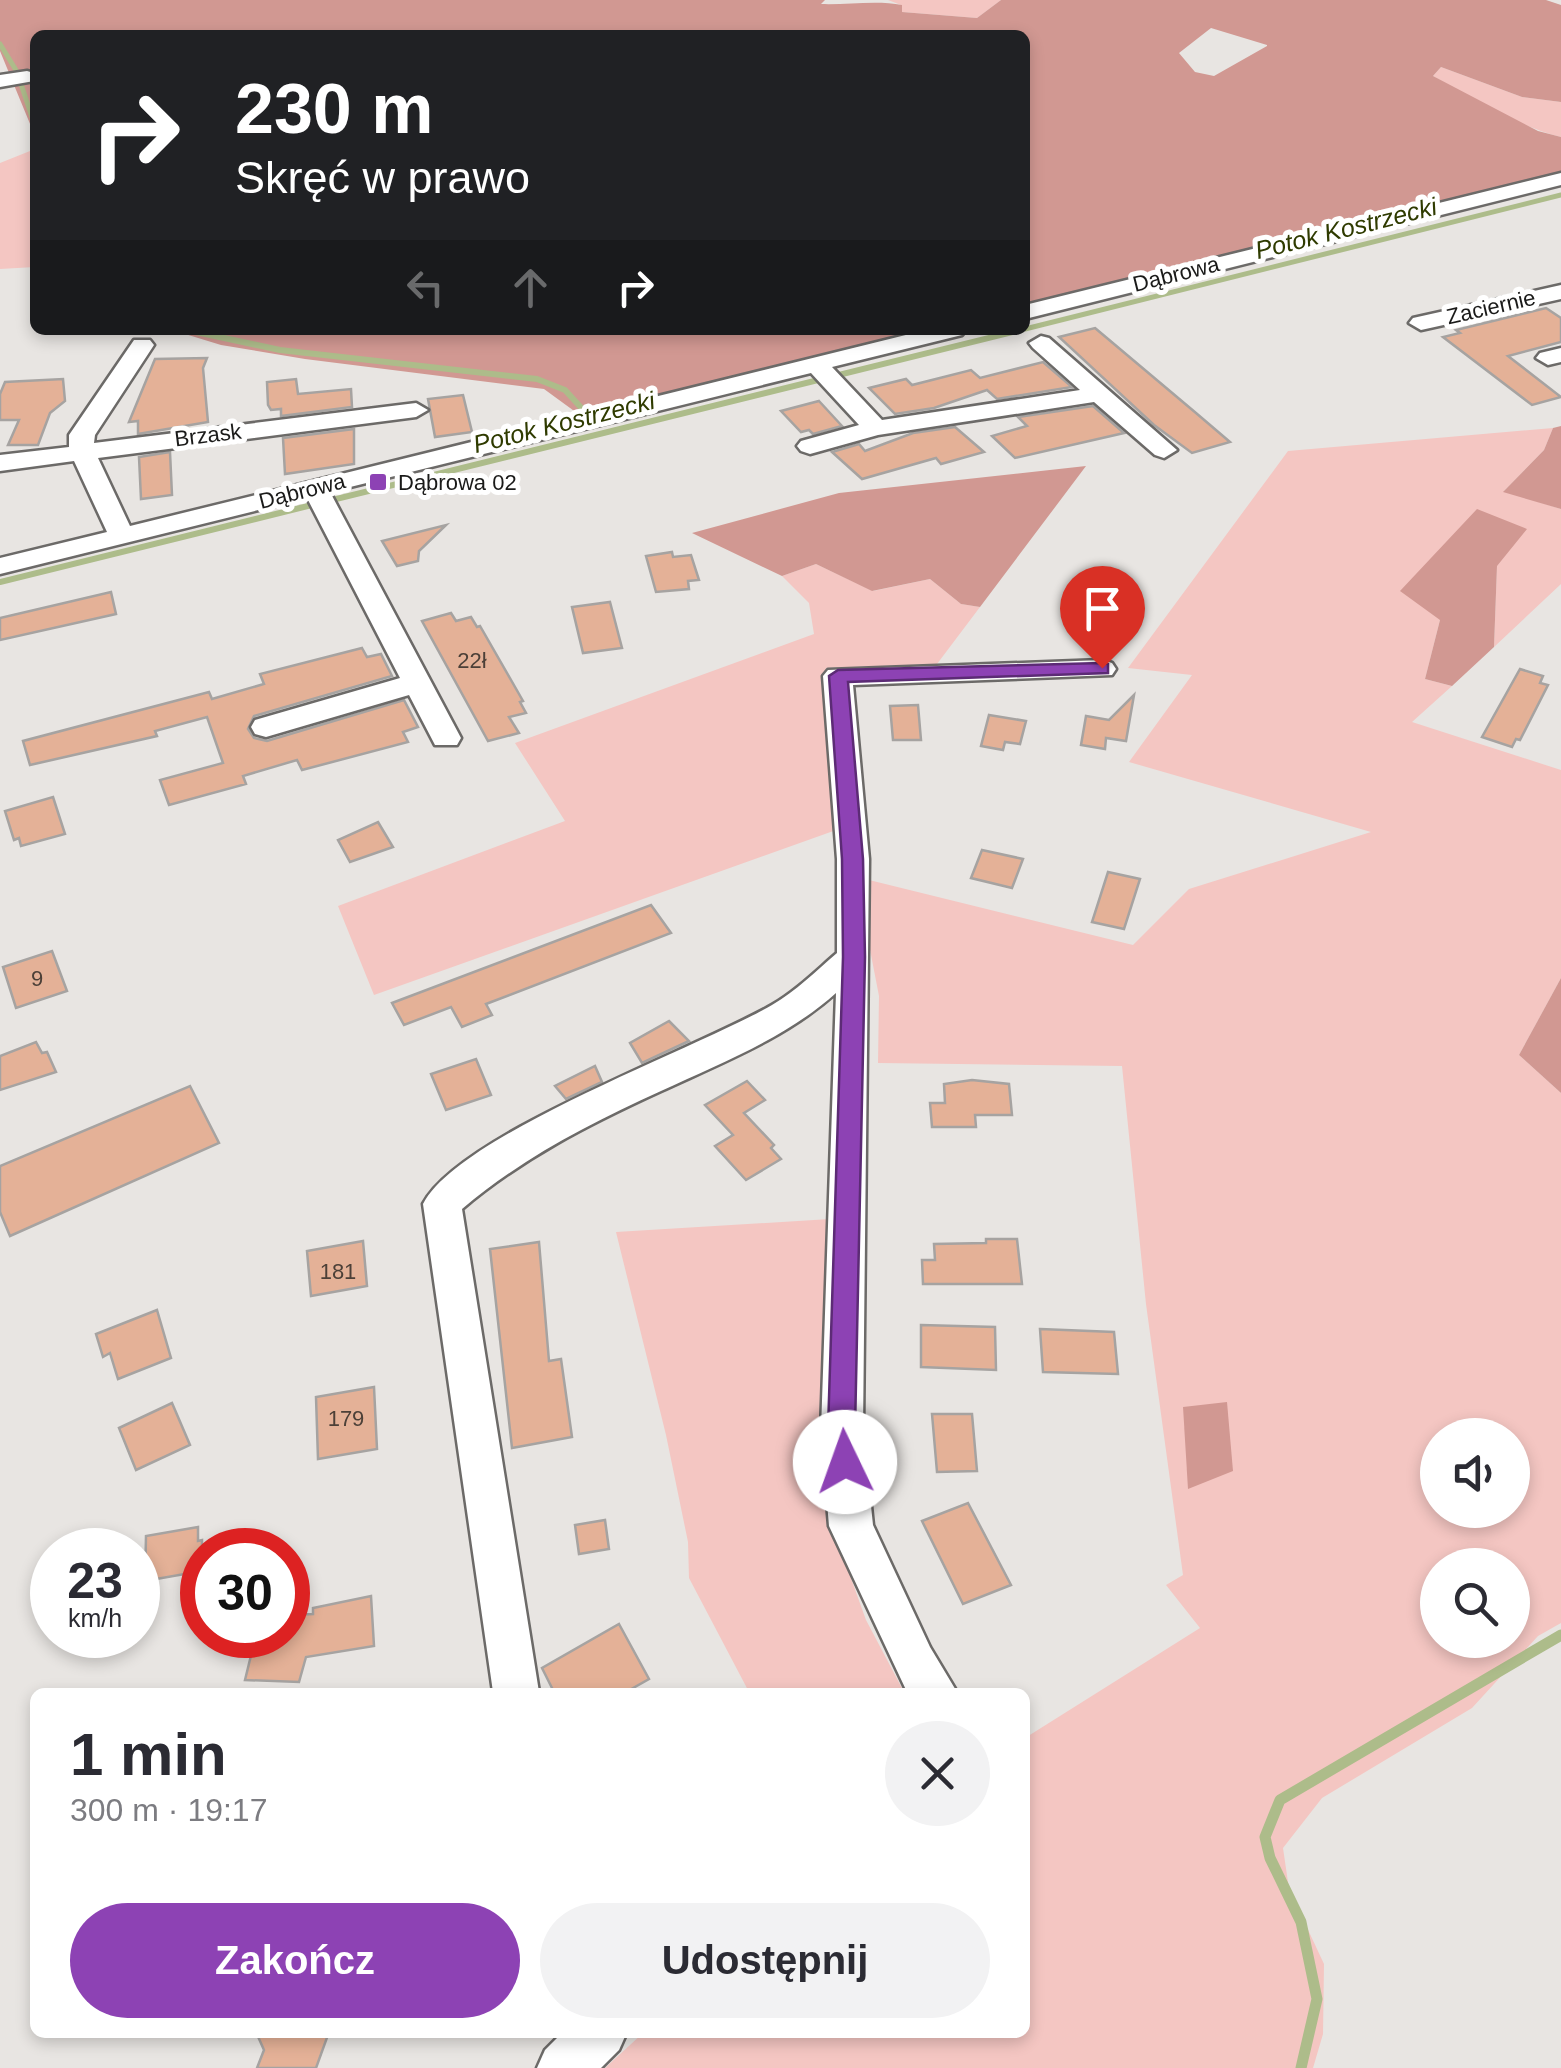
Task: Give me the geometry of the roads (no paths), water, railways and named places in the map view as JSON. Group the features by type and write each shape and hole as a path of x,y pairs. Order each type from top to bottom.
{"street":[{"path":"0,81 27,77"},
{"name":"Dąbrowa","path":"1030,311 1556,186"},
{"name":"Zaciernie","path":"1421,323 1561,292"},
{"name":"Dąbrowa","path":"0,566 122,536 321,498 824,373 939,335"},
{"path":"1041,344 1164,450"},
{"path":"122,536 81,450 82,434 142,345"},
{"path":"824,373 876,428"},
{"path":"810,446 876,428 1099,394"},
{"name":"Brzask","path":"0,463 416,410"},
{"path":"321,498 446,738"},
{"path":"931,1688 914,1663 851,1526 842,1430 854,957 853,859 838,676 1102,668"},
{"path":"266,727 418,683"},
{"path":"515,1688 442,1204 474,1174 565,1119 785,1014 854,957"},
{"path":"563,2068 596,2038"}],"waterway":[{"path":"0,44 19,75"},
{"path":"20,81 30,111"},
{"name":"Potok Kostrzecki","path":"1030,328 1561,195"},
{"path":"210,335 280,350 537,379 565,390 586,413"},
{"name":"Potok Kostrzecki","path":"0,582 1001,335"},
{"path":"1301,2068 1317,1999 1301,1922 1270,1858 1265,1837 1280,1800 1561,1635"}],"place":[{"name":"Dąbrowa 02","path":"378,482"}]}
